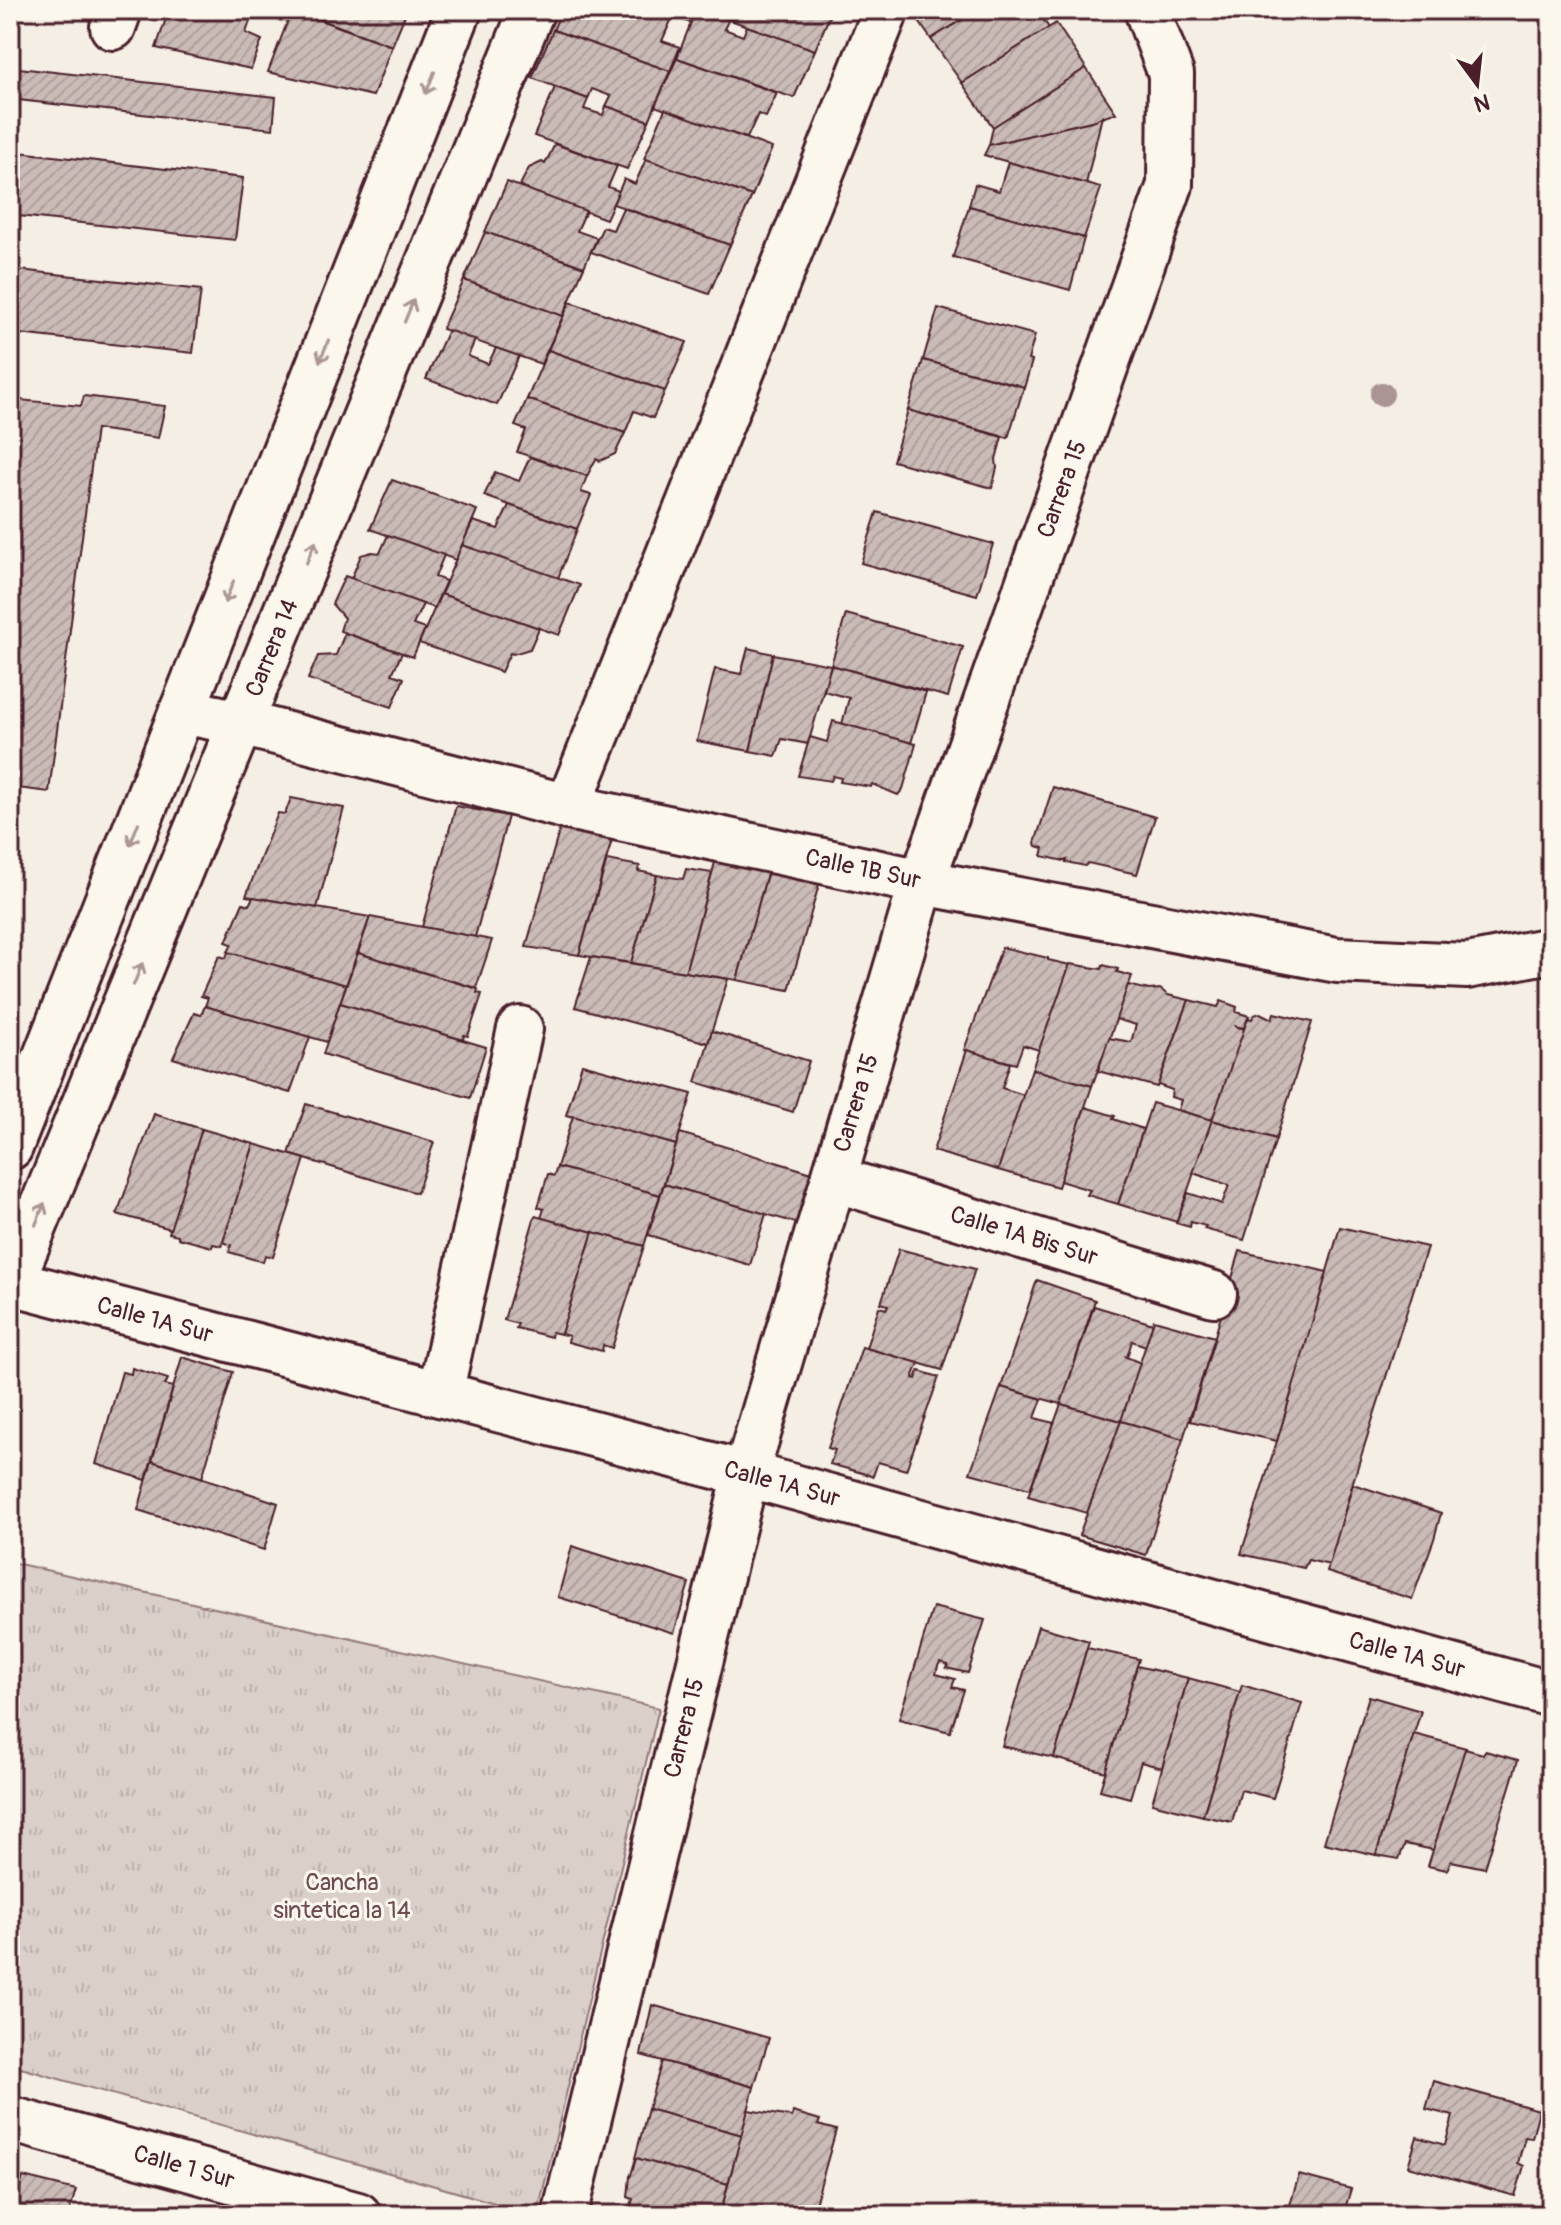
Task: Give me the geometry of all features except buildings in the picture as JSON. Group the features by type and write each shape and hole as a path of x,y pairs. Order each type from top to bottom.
{"street":[{"path":"10,1147 459,10"},
{"name":"Carrera 14","path":"11,1284 532,10"},
{"name":"Carrera 15","path":"565,2215 746,1474 922,882 1170,185 1171,74 1147,10"},
{"path":"568,807 884,15"},
{"name":"Calle 1B Sur","path":"182,711 241,723 568,807 922,882 1337,960 1467,966 1551,950"},
{"path":"440,1394 520,1029"},
{"name":"Calle 1A Bis Sur","path":"834,1179 1214,1294"},
{"name":"Calle 1A Sur","path":"11,1284 746,1474 1551,1694"},
{"name":"Calle 1 Sur","path":"10,2119 358,2215"}],"green space":[{"name":"Cancha sintetica la 14","path":"10,1562 659,1708 537,2215 10,2065"}]}
